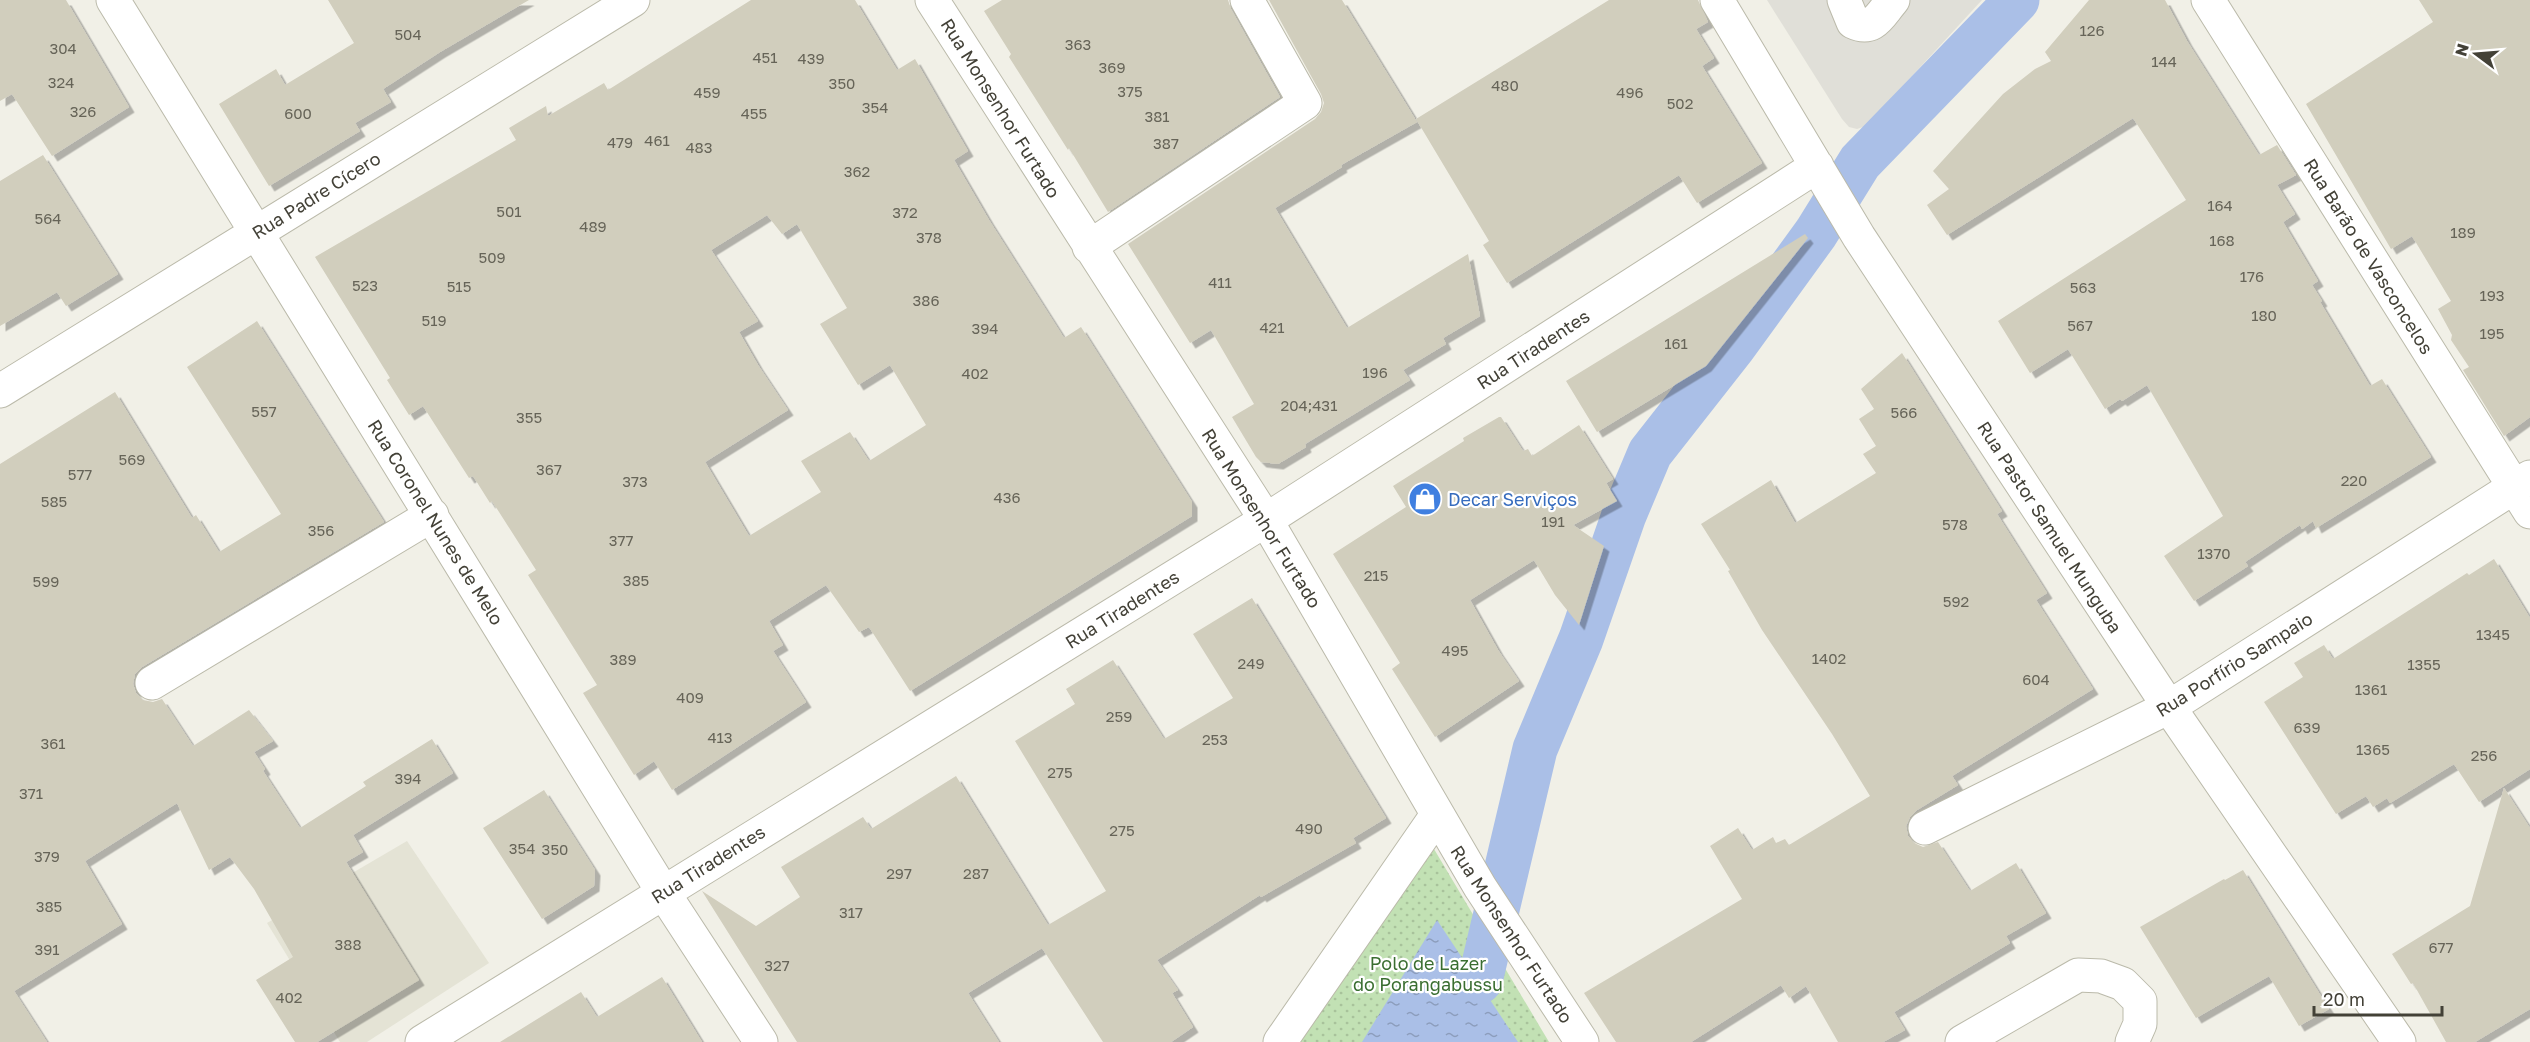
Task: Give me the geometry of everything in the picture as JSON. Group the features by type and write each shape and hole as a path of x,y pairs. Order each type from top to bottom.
{"street":[{"name":"Rua Coronel Nunes de Melo","path":"113,0 663,892 761,1042"},
{"name":"Rua Padre Cícero","path":"0,391 633,0"},
{"name":"Rua Monsenhor Furtado","path":"932,0 1266,520 1437,816 1480,887 1582,1042"},
{"path":"1089,247 1305,103 1247,0"},
{"name":"Rua Pastor Samuel Munguba","path":"1718,0 1859,237 2169,707 2399,1042"},
{"path":"1844,0 1853,22 1863,27 1872,24 1893,0"},
{"name":"Rua Barão de Vasconcelos","path":"2208,0 2525,492"},
{"name":"Rua Tiradentes","path":"422,1042 1822,175"},
{"name":"Rua Porfírio Sampaio","path":"1925,828 2169,707 2525,492"},
{"path":"153,682 432,515"},
{"path":"1280,1042 1437,816"},
{"path":"1962,1042 2078,975 2101,976 2123,984 2140,1001 2140,1024 2132,1042"}],"shaded area":[{"path":"1767,0 1982,0 1866,126 1857,129 1849,127 1842,119"},
{"path":"407,841 489,963 367,1042 340,1042 267,923"}],"green space":[{"name":"Polo de Lazer do Porangabussu","path":"1431,844 1549,1042 1296,1042"}],"water":[{"path":"1437,920 1518,1042 1362,1042"}],"building":[{"path":"0,0 66,0 129,107 52,156 12,94 0,101"},
{"path":"328,0 529,0 440,52 383,89 391,102 355,123 360,131 269,186 219,104 276,69 285,85 354,43"},
{"path":"751,0 855,0 897,70 915,59 968,151 954,160 989,220 1064,338 1081,327 1192,502 1192,516 910,691 869,627 859,632 826,585 769,621 783,645 773,651 806,702 672,790 654,761 634,775 583,693 597,685 528,575 536,570 492,501 490,503 473,476 469,478 423,406 409,415 387,380 390,378 315,257 516,140 509,128 546,106 548,116 604,83 608,90","holes":["767,215 782,234 797,224 847,308 820,324 858,385 890,365 926,425 869,461 850,432 801,461 821,492 749,536 705,462 788,410 739,332 758,321 711,250"]},
{"path":"1002,0 1228,0 1280,97 1108,212 1009,57 1011,54 984,11"},
{"path":"1269,0 1342,0 1417,122 1341,165 1342,167 1275,208 1347,328 1468,254 1480,316 1443,338 1446,344 1403,370 1410,380 1305,444 1306,447 1278,464 1261,462 1256,457 1232,417 1254,404 1211,330 1190,343 1128,244 1315,119 1321,112 1324,103 1321,94"},
{"path":"1609,0 1698,0 1708,22 1696,29 1714,58 1702,66 1762,163 1697,203 1679,175 1507,283 1483,245 1489,241 1416,119"},
{"path":"2089,0 2165,0 2187,41 2259,155 2277,145 2296,175 2277,185 2295,214 2283,222 2318,281 2312,285 2322,301 2320,302 2370,386 2382,379 2431,457 2316,528 2313,521 2302,529 2300,525 2245,562 2248,566 2194,601 2164,556 2223,516 2147,385 2105,409 2068,349 2030,373 1998,321 2186,200 2133,118 1947,235 1927,205 1949,189 1933,171 2003,94 2035,69 2051,61 2045,52"},
{"path":"2419,0 2530,0 2530,417 2504,436 2463,370 2469,367 2451,340 2452,335 2438,309 2451,301 2412,236 2391,249 2306,104 2433,22"},
{"path":"43,155 118,274 66,306 57,292 0,326 0,181"},
{"path":"1805,234 1808,238 1706,366 1597,432 1566,381"},
{"path":"257,321 384,522 142,667 135,674 133,684 136,693 143,700 153,702 162,699 193,746 249,710 273,741 254,752 265,769 263,771 300,828 366,786 363,782 432,739 453,773 353,835 363,852 346,862 419,980 317,1042 295,1042 256,980 293,957 254,889 230,857 209,870 177,803 85,861 122,924 14,991 47,1042 0,1042 0,464 115,392 192,518 196,515 219,552 281,514 187,367"},
{"path":"1902,353 2002,511 1997,514 2047,593 2036,600 2093,689 1952,776 1958,785 1917,810 1910,817 1906,826 1908,836 1914,843 1923,847 1938,842 1970,891 2016,863 2046,913 2006,936 2010,943 1894,1012 1905,1030 1883,1042 1838,1042 1806,986 1789,998 1781,985 1691,1042 1616,1042 1584,993 1742,899 1710,846 1738,828 1752,850 1773,837 1776,843 1785,839 1789,845 1870,796 1832,734 1762,630 1728,571 1730,570 1701,524 1771,480 1795,523 1876,473 1863,454 1876,446 1859,419 1874,409 1861,389"},
{"path":"1499,417 1523,451 1528,449 1532,456 1579,425 1613,479 1606,483 1617,501 1573,525 1604,546 1579,625 1555,595 1534,560 1470,600 1498,650 1519,681 1435,737 1392,669 1400,663 1333,554 1406,507 1393,486 1464,441 1463,438"},
{"path":"2494,559 2530,618 2530,769 2479,802 2454,764 2390,803 2387,798 2373,807 2366,796 2336,814 2264,702 2303,677 2294,663 2324,645 2333,659 2467,573 2469,575"},
{"path":"1252,598 1386,818 1353,838 1356,843 1261,897 1260,895 1157,960 1178,990 1172,993 1193,1027 1171,1042 1103,1042 1042,948 968,993 999,1042 797,1042 702,891 756,926 800,897 781,867 863,817 871,829 956,776 1048,925 1106,891 1015,741 1075,704 1066,689 1113,660 1164,739 1233,698 1193,634"},
{"path":"2504,788 2530,828 2530,1009 2475,1042 2446,1042 2413,983 2411,984 2392,954 2470,906"},
{"path":"544,790 595,870 594,886 542,919 483,828"},
{"path":"2243,870 2329,1009 2299,1026 2269,976 2196,1018 2140,927"},
{"path":"662,977 702,1042 500,1042 581,992 597,1017"}],"waterway":[{"path":"1480,981 1535,749 1581,639 1624,515 1650,453 1734,346 1816,233 1860,162 2017,0"}],"place":[{"name":"Decar Serviços","path":"1425,499"}]}
